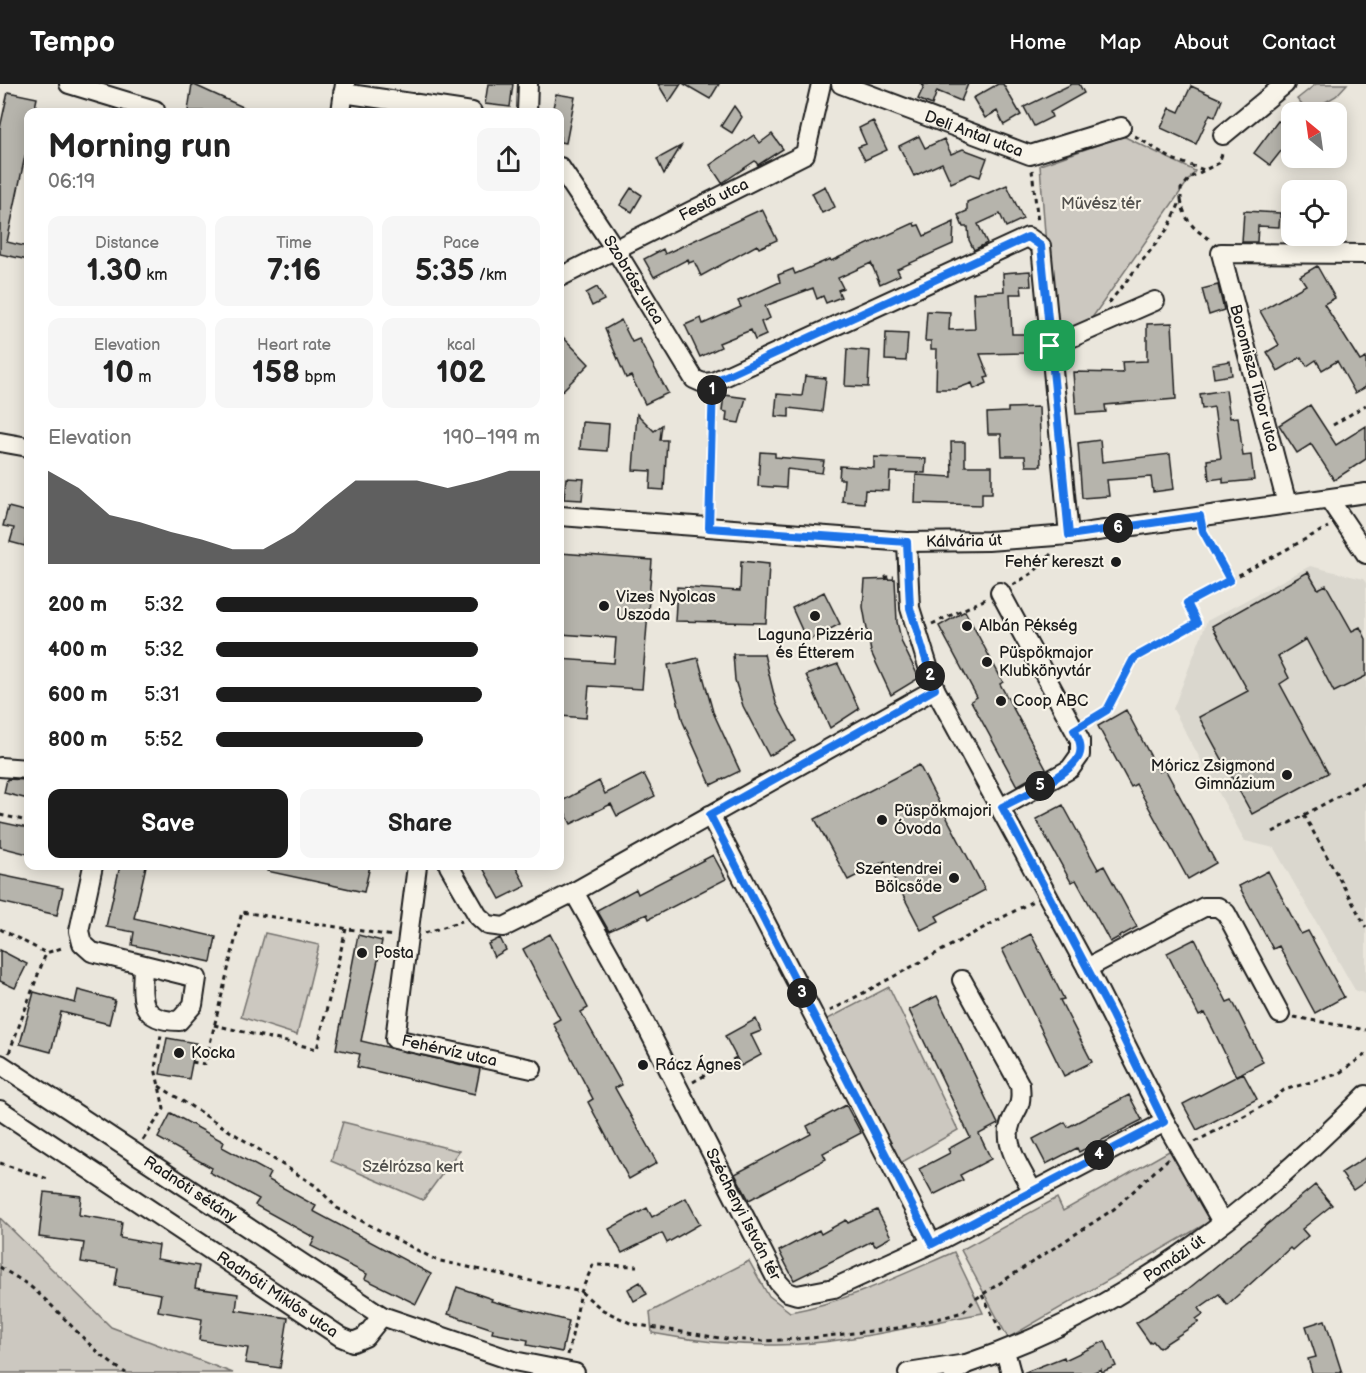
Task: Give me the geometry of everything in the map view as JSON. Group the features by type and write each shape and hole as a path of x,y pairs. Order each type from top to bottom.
{"street":[{"path":"69,84 148,108"},
{"path":"526,108 528,84"},
{"name":"Festő utca","path":"564,275 805,154 820,84"},
{"name":"Deli Antal utca","path":"841,84 868,89 1030,155 1121,127"},
{"path":"1223,135 1285,84"},
{"path":"342,108 344,89 450,108"},
{"name":"Szobrász utca","path":"564,174 615,249 694,379 703,383 713,382"},
{"path":"713,382 1034,242 1050,346 1069,535"},
{"path":"1221,253 1366,255"},
{"name":"Boromisza Tibor utca","path":"1221,253 1287,504"},
{"path":"1050,346 1155,301"},
{"path":"0,442 24,446"},
{"name":"Kálvária út","path":"564,516 907,542 988,541 1069,535 1366,494"},
{"path":"1329,499 1366,554"},
{"path":"907,542 910,608 935,689 1048,893 1164,1122 1188,1145 1222,1222"},
{"path":"1000,592 1080,740 1080,755 1070,769 1002,807"},
{"path":"451,870 478,916 488,926 504,927 574,892 935,689"},
{"path":"0,767 24,769"},
{"path":"710,815 932,1244"},
{"path":"92,870 79,931 82,943 92,952 197,978 193,1005 178,1021 163,1021 151,1015 142,1003 142,965"},
{"name":"Fehérvíz utca","path":"417,870 395,1039 532,1069"},
{"name":"Széchenyi István tér","path":"574,892 773,1273 787,1292 797,1295 834,1288 932,1244 1164,1122"},
{"path":"1087,968 1204,907 1218,907 1226,913 1280,1014"},
{"path":"962,980 1020,1085 1022,1103 1009,1129 1011,1147 1032,1190"},
{"name":"Radnóti sétány","path":"2,1065 382,1316"},
{"name":"Pomázi út","path":"960,1368 1005,1346 1053,1331 1169,1265 1303,1159 1366,1095"},
{"name":"Radnóti Miklós utca","path":"0,1110 341,1337 353,1342 365,1337 382,1316"},
{"path":"382,1316 514,1361 570,1372"},
{"path":"1005,1346 1011,1373"},
{"path":"908,1373 960,1368"}],"path":[{"path":"1121,127 1172,159 1207,171"},
{"path":"1221,253 1211,240 1195,230 1184,216 1181,189 1191,177 1219,163 1224,149 1223,135"},
{"path":"1030,155 1034,242"},
{"path":"1106,306 1169,227 1181,200"},
{"path":"709,528 713,382"},
{"path":"1333,425 1366,405"},
{"path":"1200,516 1203,531 1230,580"},
{"path":"1074,730 1107,710 1134,658 1197,623 1187,603 1342,519"},
{"path":"917,631 1000,592 1034,572 1069,535"},
{"path":"1273,832 1366,781"},
{"path":"0,815 24,820"},
{"path":"1304,815 1366,927"},
{"path":"816,1019 1048,893"},
{"path":"192,1062 205,1064 242,912 408,939 478,916"},
{"path":"0,929 46,953 82,943"},
{"path":"214,1025 317,1049 346,929"},
{"path":"2,1065 46,953"},
{"path":"1280,1014 1366,1030"},
{"path":"163,1021 155,1068 164,1109"},
{"path":"159,1086 316,1186 337,1208 419,1253 448,1264 581,1292 603,1310 632,1324 726,1339 766,1341 898,1328 963,1312 982,1295 1114,1209 1146,1176 1188,1145 1270,1102 1284,1090 1338,1074 1366,1054"},
{"path":"679,1090 736,1058"},
{"path":"0,1163 51,1180"},
{"path":"570,1372 581,1292 592,1265 637,1266"},
{"path":"0,1268 38,1292 87,1343 109,1363 126,1373"},
{"path":"982,1295 1005,1346"}],"shaded area":[{"name":"Móricz Zsigmond Gimnázium","path":"1310,566 1363,579 1366,583 1366,994 1355,990 1274,848 1245,841 1173,709 1207,621"}],"green space":[{"path":"1316,84 1347,84 1336,96 1326,102 1300,102 1297,99"},
{"name":"Művész tér","path":"1123,136 1195,171 1087,325 1052,329 1040,165"},
{"path":"265,933 319,945 297,1035 241,1017"},
{"path":"889,987 958,1130 897,1165 824,1021"},
{"name":"Szélrózsa kert","path":"343,1122 459,1151 423,1200 331,1161"},
{"path":"1176,1147 1214,1219 1008,1338 961,1250 1057,1198 1063,1211"},
{"path":"0,1218 111,1327 233,1373 0,1373"},
{"path":"954,1252 983,1313 879,1334 800,1344 728,1343 652,1333 650,1312 749,1261 768,1295 790,1312 853,1295"}],"building":[{"path":"192,84 245,108 188,108"},
{"path":"488,84 513,84 510,107 485,104"},
{"path":"658,84 681,84 669,102"},
{"path":"684,84 719,84 710,99"},
{"path":"920,84 968,84 961,101 937,91 932,105 918,99 924,86"},
{"path":"998,84 1003,84 1021,115 1004,125 997,111 985,118 973,98"},
{"path":"1072,84 1079,84 1084,93 1050,112 1052,117 1034,126 1024,107"},
{"path":"1191,86 1222,100 1215,117 1210,114 1196,144 1161,128 1170,108 1179,112"},
{"path":"8,92 37,98 35,108 24,108 24,161 7,242 24,246 24,259 0,254 0,128"},
{"path":"556,94 575,97 566,143 564,143 564,108 553,108"},
{"path":"734,106 742,117 732,133 721,126"},
{"path":"873,121 887,150 865,160 858,147 866,144 859,128"},
{"path":"1278,121 1281,122 1281,151 1270,165 1254,153"},
{"path":"772,134 783,149 758,165 755,161 722,183 710,165 754,135 760,143"},
{"path":"919,136 925,148 944,139 951,154 963,149 987,158 980,177 971,174 951,183 942,163 914,176 899,146"},
{"path":"681,146 664,174 657,159"},
{"path":"1007,185 1023,219 1006,227 1000,214 978,224 987,243 974,250 969,240 968,227 963,227 958,215 967,211 967,202"},
{"path":"825,186 835,207 822,213 812,193"},
{"path":"631,188 642,195 632,212 620,205"},
{"path":"762,209 777,240 759,248 757,245 701,276 694,261 689,263 688,259 654,277 644,259 663,249 665,254"},
{"path":"1244,211 1280,213 1279,227 1258,226 1257,242 1242,242"},
{"path":"954,222 953,244 897,269 900,275 880,284 871,263 838,278 843,288 838,290 841,297 826,303 823,296 817,299 813,288 765,306 770,318 761,322 766,335 755,340 751,330 719,343 721,347 700,357 685,325 701,318 703,324 741,307 738,301 780,282 778,275 793,269 795,274 830,259 831,261 914,223 915,226 919,225 924,236"},
{"path":"1317,266 1335,298 1324,304 1360,361 1366,358 1366,387 1355,393 1337,361 1322,370 1316,360 1307,366 1301,357 1278,371 1267,352 1279,345 1260,311 1306,285 1300,276"},
{"path":"1030,271 1031,286 1021,286 1022,294 1010,294 1012,334 1025,334 1026,353 980,354 989,377 985,378 987,383 974,389 972,383 956,389 936,389 937,349 931,349 931,341 925,341 927,311 950,312 949,330 975,329 973,293 1004,291 1003,273"},
{"path":"1218,285 1224,310 1209,315 1202,289"},
{"path":"597,287 604,300 592,306 586,293"},
{"path":"621,320 632,342 639,339 668,393 645,404 631,376 626,378 605,329"},
{"path":"1172,323 1176,399 1105,405 1106,412 1076,414 1073,372 1123,373 1122,362 1147,361 1147,324"},
{"path":"886,333 908,334 906,361 885,360"},
{"path":"564,338 589,364 564,389"},
{"path":"847,349 870,351 868,387 845,386"},
{"path":"1230,361 1232,375 1214,378 1212,364"},
{"path":"805,376 826,378 822,412 789,408 789,417 775,416 777,394 802,396"},
{"path":"1226,390 1230,418 1238,417 1243,456 1251,455 1254,480 1223,483 1223,478 1209,480 1207,460 1221,458 1214,407 1202,409 1200,394"},
{"path":"724,395 746,398 739,423 726,421 727,412 722,411"},
{"path":"1310,405 1336,445 1366,426 1366,459 1334,480 1311,444 1297,453 1279,425"},
{"path":"1039,407 1041,466 1026,466 1025,456 1002,456 1001,434 988,434 987,413 1008,412 1008,408"},
{"path":"637,414 654,431 662,425 660,440 667,440 664,490 650,489 651,471 633,470"},
{"path":"582,422 609,424 607,451 580,449"},
{"path":"1100,440 1102,462 1170,454 1174,489 1153,492 1151,477 1107,480 1109,496 1082,498 1078,443"},
{"path":"951,442 965,442 965,466 992,466 992,493 982,493 982,505 915,503 916,475 952,477"},
{"path":"760,452 775,453 775,457 824,461 822,473 787,469 786,488 758,486"},
{"path":"874,457 926,459 925,473 890,472 889,491 865,490 864,503 842,501 844,479 839,479 840,466 874,468"},
{"path":"566,478 584,479 582,500 564,499"},
{"path":"8,507 24,511 24,546 10,542 14,528 3,526"},
{"name":"Vizes Nyolcas Uszoda","path":"564,553 652,560 642,689 589,686 586,718 564,716 564,659 614,663 616,638 564,634"},
{"path":"741,561 769,564 766,623 675,621 677,587 740,591"},
{"path":"1308,572 1318,589 1326,585 1352,631 1360,627 1366,639 1366,676 1334,692 1306,639 1278,656 1289,678 1280,684 1328,773 1252,814 1199,717 1248,691 1212,626"},
{"path":"895,579 897,622 902,643 919,678 891,695 871,652 863,607 865,580"},
{"path":"824,592 840,624 807,641 792,608"},
{"path":"965,611 1003,682 1000,684 1046,769 1017,786 971,701 977,697 939,626"},
{"path":"733,654 764,654 776,703 796,741 769,756 743,706 735,680"},
{"path":"698,658 713,712 740,771 711,785 683,722 668,665"},
{"path":"838,664 859,709 830,728 806,675"},
{"path":"1126,710 1159,772 1165,769 1216,863 1188,879 1136,784 1131,787 1098,726"},
{"path":"919,765 985,890 936,916 939,921 921,930 885,861 848,880 815,819"},
{"path":"644,774 655,796 617,816 611,804 571,824 564,810 564,800 599,781 605,794"},
{"path":"7,779 24,780 24,798 4,793"},
{"path":"1063,805 1098,869 1104,866 1137,927 1110,942 1076,880 1071,882 1036,819"},
{"path":"0,822 24,827 24,853 0,847"},
{"path":"713,855 726,879 649,919 647,914 609,931 597,910 636,889 638,894"},
{"path":"119,870 145,870 134,918 216,937 211,962 132,945 134,932 106,927"},
{"path":"267,870 369,870 364,892"},
{"path":"484,870 517,870 526,886 500,899"},
{"path":"1268,871 1301,934 1308,931 1344,997 1315,1013 1279,946 1273,949 1239,886"},
{"path":"0,875 63,888 57,915 0,902"},
{"path":"550,934 588,1008 581,1012 622,1085 615,1088 657,1163 629,1179 588,1102 593,1099 553,1023 560,1019 523,949"},
{"path":"1031,934 1064,999 1060,1000 1092,1062 1064,1076 1002,949"},
{"path":"358,935 382,941 361,1041 480,1069 475,1094 357,1067 360,1054 336,1049"},
{"path":"500,938 506,950 494,957 488,944"},
{"path":"1195,939 1227,1002 1232,1000 1263,1062 1236,1076 1205,1013 1199,1016 1167,953"},
{"path":"0,950 27,964 15,988 0,981"},
{"path":"78,990 115,1000 109,1024 61,1012 51,1052 20,1044 34,992 75,1003"},
{"path":"937,996 998,1124 979,1134 991,1159 960,1175 963,1180 933,1195 919,1169 950,1153 948,1149 970,1137 909,1010"},
{"path":"756,1019 761,1031 751,1035 761,1055 741,1066 725,1036"},
{"name":"Kocka","path":"167,1038 196,1043 189,1079 160,1074"},
{"path":"1243,1073 1257,1099 1197,1130 1183,1104"},
{"path":"1129,1095 1142,1120 1079,1152 1077,1148 1046,1164 1033,1139 1065,1122 1068,1127"},
{"path":"846,1105 861,1133 823,1153 826,1159 749,1200 735,1174 811,1134 807,1126"},
{"path":"171,1113 224,1142 222,1147 270,1173 267,1179 316,1206 313,1211 431,1274 416,1304 365,1279 367,1274 311,1246 315,1238 255,1205 259,1199 209,1172 212,1168 158,1138"},
{"path":"1366,1157 1366,1181 1353,1190 1341,1173"},
{"path":"1315,1185 1332,1205 1302,1229 1308,1236 1292,1250 1290,1248 1227,1305 1219,1294 1199,1308 1203,1314 1196,1319 1199,1322 1159,1348 1153,1341 1150,1343 1136,1323 1187,1290"},
{"path":"44,1192 81,1196 79,1215 122,1222 120,1238 159,1245 157,1259 199,1266 195,1288 238,1294 236,1310 288,1318 280,1368 245,1363 248,1348 199,1340 202,1319 158,1311 161,1294 115,1286 118,1268 81,1262 84,1243 39,1237"},
{"path":"686,1198 700,1224 667,1243 662,1233 622,1253 609,1229 647,1208 652,1217"},
{"path":"877,1210 891,1237 875,1246 872,1241 794,1280 779,1251 819,1230 821,1234 846,1220 848,1223"},
{"path":"640,1282 647,1294 634,1301 628,1289"},
{"path":"457,1287 492,1299 491,1301 569,1321 562,1352 527,1345 528,1340 492,1333 493,1329 448,1314"},
{"path":"1325,1320 1342,1373 1312,1373 1308,1359 1316,1357 1306,1326"},
{"path":"1105,1341 1116,1366 1102,1372 1101,1369 1092,1373 1023,1373 1064,1357 1065,1360"}],"place":[{"name":"Fehér kereszt","path":"1116,562"},
{"name":"Vizes Nyolcas Uszoda","path":"604,606"},
{"name":"Laguna Pizzéria és Étterem","path":"815,616"},
{"name":"Albán Pékség","path":"967,626"},
{"name":"Püspökmajor Klubkönyvtár","path":"987,662"},
{"name":"Coop ABC","path":"1001,701"},
{"name":"Móricz Zsigmond Gimnázium","path":"1287,775"},
{"name":"Püspökmajori Óvoda","path":"882,820"},
{"name":"Szentendrei Bölcsőde","path":"954,878"},
{"name":"Posta","path":"362,953"},
{"name":"Kocka","path":"179,1053"},
{"name":"Rácz Ágnes","path":"643,1065"}],"route":[{"path":"1028,237 1041,246 1050,346 1069,535 1200,516 1203,531 1230,580 1187,603 1197,623 1134,658 1107,710 1074,730 1080,740 1080,755 1070,769 1002,807 1112,1015 1164,1122 932,1244 710,815 935,689 910,608 907,542 709,528 713,382 1028,237"}]}
